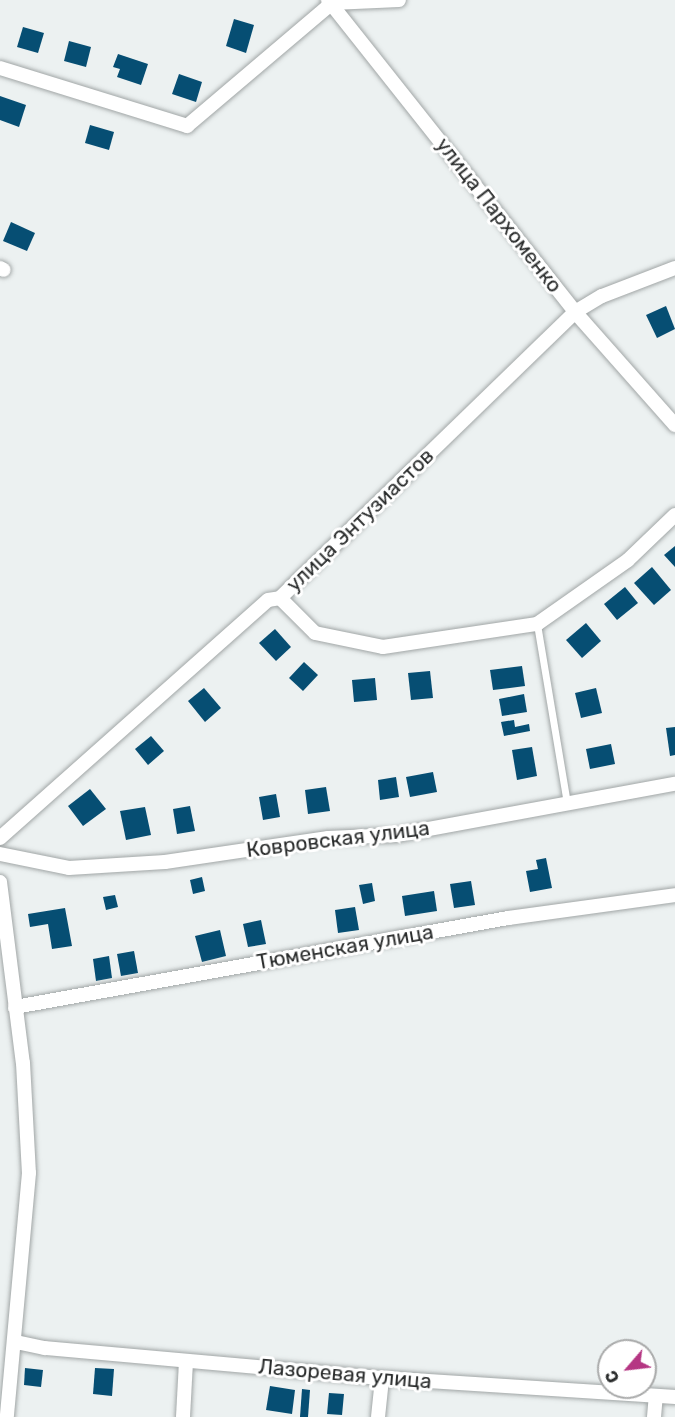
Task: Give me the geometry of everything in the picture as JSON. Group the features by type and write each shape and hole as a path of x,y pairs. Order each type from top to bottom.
{"street":[{"path":"0,68 188,126 330,2 399,0"},
{"name":"улица Пархоменко","path":"330,2 575,312 675,425"},
{"name":"улица Энтузиастов","path":"0,838 268,600 280,598 575,312 602,296 675,268"},
{"path":"280,598 315,633 383,647 537,624 628,560 675,515"},
{"name":"Ковровская улица","path":"0,854 69,868 165,862 328,838 396,834 675,784"},
{"path":"0,882 23,1063 29,1173 16,1342 6,1417"},
{"name":"Тюменская улица","path":"15,1007 508,918 675,895"},
{"name":"Лазоревая улица","path":"16,1342 382,1378 597,1392"},
{"path":"183,1417 186,1360"},
{"path":"378,1417 382,1378"},
{"name":"Лазоревая улица","path":"657,1396 675,1397"},
{"path":"654,1417 656,1399"}],"lane":[{"path":"537,624 567,803"}],"building":[{"path":"234,19 254,25 246,53 226,46"},
{"path":"23,27 44,33 38,53 17,47"},
{"path":"69,41 91,47 86,67 64,61"},
{"path":"118,54 148,64 141,85 117,77 120,69 113,67"},
{"path":"179,74 202,82 196,102 172,94"},
{"path":"0,96 26,105 19,127 0,120"},
{"path":"90,125 114,132 109,150 85,143"},
{"path":"11,222 35,233 27,251 3,241"},
{"path":"666,306 675,329 657,338 646,315"},
{"path":"675,546 675,567 664,555"},
{"path":"652,567 671,590 654,605 634,583"},
{"path":"625,587 638,603 617,620 604,604"},
{"path":"586,623 601,641 582,658 566,640"},
{"path":"275,629 291,647 276,661 259,643"},
{"path":"304,662 318,675 303,691 289,678"},
{"path":"522,666 525,686 493,690 490,670"},
{"path":"430,671 433,698 411,700 408,673"},
{"path":"375,678 377,700 354,702 352,680"},
{"path":"204,688 221,708 205,722 188,701"},
{"path":"596,688 602,713 581,718 575,693"},
{"path":"524,694 527,712 502,716 499,699"},
{"path":"514,720 515,727 529,724 530,731 504,736 501,722"},
{"path":"675,727 675,755 670,756 666,728"},
{"path":"151,736 164,751 148,765 135,749"},
{"path":"611,744 615,764 590,769 586,749"},
{"path":"532,747 537,776 517,780 512,750"},
{"path":"433,772 437,792 410,797 406,777"},
{"path":"396,777 399,797 380,800 378,780"},
{"path":"326,787 330,811 308,814 305,790"},
{"path":"90,789 106,809 83,826 68,806"},
{"path":"276,794 280,817 263,820 259,797"},
{"path":"190,806 195,831 177,834 173,809"},
{"path":"145,807 151,835 126,840 120,811"},
{"path":"546,858 552,888 530,892 526,871 538,869 536,860"},
{"path":"202,877 205,891 193,894 190,880"},
{"path":"471,881 475,905 454,908 450,884"},
{"path":"372,883 375,901 363,904 359,885"},
{"path":"434,891 437,911 405,916 402,896"},
{"path":"115,895 118,907 106,910 103,897"},
{"path":"355,907 359,930 338,933 335,910"},
{"path":"65,908 72,946 52,949 48,924 30,927 28,914"},
{"path":"261,920 266,944 248,947 243,924"},
{"path":"220,930 226,956 202,962 195,936"},
{"path":"134,951 138,973 121,976 117,954"},
{"path":"109,956 112,978 96,981 93,959"},
{"path":"25,1368 43,1370 41,1387 24,1385"},
{"path":"95,1368 114,1369 112,1396 93,1394"},
{"path":"270,1386 295,1390 292,1414 266,1410"},
{"path":"302,1389 310,1390 308,1417 300,1417"},
{"path":"329,1393 344,1394 342,1415 327,1414"}]}
